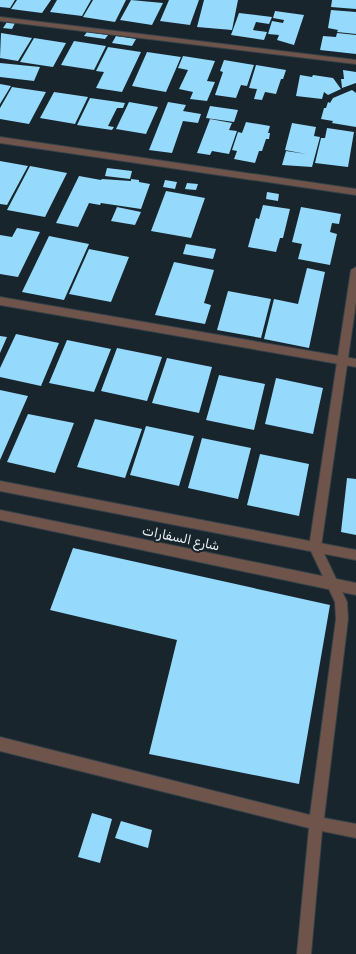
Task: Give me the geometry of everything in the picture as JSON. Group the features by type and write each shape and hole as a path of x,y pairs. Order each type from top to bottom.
{"street":[{"path":"0,18 356,62"},
{"path":"0,140 356,192"},
{"path":"304,954 316,823 342,619 340,602 315,547 356,270"},
{"path":"0,301 356,363"},
{"name":"شارع السفارات","path":"0,486 356,555"},
{"name":"شارع السفارات","path":"0,515 356,589"},
{"path":"0,744 316,823 356,831"}],"building":[{"path":"0,0 15,0 10,8 0,7"},
{"path":"17,0 51,0 42,13 11,9"},
{"path":"57,0 91,0 82,16 50,12"},
{"path":"93,0 126,0 115,22 83,17"},
{"path":"131,0 163,3 152,25 120,20"},
{"path":"169,0 199,0 190,25 160,21"},
{"path":"204,0 238,0 232,30 197,27"},
{"path":"332,0 356,0 356,9 331,7"},
{"path":"331,10 356,12 356,34 337,32 338,30 328,28"},
{"path":"275,11 304,15 294,45 277,40 279,35 268,34 272,21 283,23 284,20 273,18"},
{"path":"239,13 272,17 269,24 256,22 253,30 267,32 264,40 231,35"},
{"path":"7,22 15,23 12,29 3,28"},
{"path":"87,32 108,35 105,39 84,36"},
{"path":"1,33 32,38 18,61 0,58"},
{"path":"337,33 356,35 356,54 320,50 323,36 336,37"},
{"path":"116,36 136,39 132,46 112,43"},
{"path":"34,38 66,43 53,67 20,62"},
{"path":"74,41 106,46 94,70 61,65"},
{"path":"108,47 141,52 122,92 96,88 104,72 96,71"},
{"path":"147,52 181,57 166,92 132,86"},
{"path":"183,56 215,61 207,81 215,82 207,101 190,99 193,92 179,89 188,70 178,68"},
{"path":"224,60 254,65 247,86 241,85 236,98 215,95 223,72 220,71"},
{"path":"0,63 40,67 34,81 0,77"},
{"path":"256,65 286,70 276,94 265,92 262,100 254,99 257,89 249,88"},
{"path":"343,70 356,72 356,83 342,88 341,79 344,79"},
{"path":"300,75 333,78 341,89 328,95 324,92 322,99 296,96"},
{"path":"0,84 11,86 0,104"},
{"path":"12,87 46,92 29,124 0,119 0,108"},
{"path":"352,90 356,93 356,127 332,123 333,121 321,119 324,108 326,108 328,102 330,103 333,98"},
{"path":"54,92 88,97 75,124 40,118"},
{"path":"90,98 125,103 123,108 117,108 108,126 114,127 112,130 77,125"},
{"path":"129,102 158,107 146,134 116,129"},
{"path":"168,102 186,105 183,111 201,114 198,123 183,121 172,153 149,150"},
{"path":"210,106 238,110 234,122 206,118"},
{"path":"210,119 232,123 229,130 237,131 229,154 212,151 210,155 197,153"},
{"path":"246,122 270,126 268,133 270,133 269,139 266,139 262,151 259,151 255,163 234,159 237,151 232,150 238,132 242,133"},
{"path":"292,123 316,127 314,136 320,137 312,167 282,165 286,151 306,154 285,150"},
{"path":"327,128 354,132 348,167 315,163 321,138 325,138"},
{"path":"0,161 28,166 7,205 0,204"},
{"path":"30,166 67,173 45,217 7,210"},
{"path":"107,168 132,171 130,179 105,176"},
{"path":"79,176 101,180 131,181 131,179 150,184 141,209 101,203 100,205 89,203 78,227 56,223"},
{"path":"165,180 177,182 175,189 163,187"},
{"path":"187,183 198,184 196,190 185,189"},
{"path":"166,191 205,198 191,238 151,231"},
{"path":"267,192 279,194 278,201 266,199"},
{"path":"263,205 290,209 283,238 280,238 276,252 248,247 256,218 259,219"},
{"path":"117,207 141,212 135,225 111,221"},
{"path":"301,207 341,214 339,224 332,223 330,232 337,234 330,265 298,259 302,244 292,242"},
{"path":"17,228 40,232 18,277 0,274 0,235 12,237"},
{"path":"49,236 89,244 64,300 22,292"},
{"path":"186,244 216,249 213,259 183,254"},
{"path":"89,249 129,257 111,302 69,294"},
{"path":"174,262 214,270 204,303 211,305 205,324 155,315"},
{"path":"307,268 325,272 309,348 264,339 274,299 298,304"},
{"path":"228,291 271,299 261,338 217,330"},
{"path":"16,334 59,343 41,386 0,377 0,368"},
{"path":"0,336 7,337 0,353"},
{"path":"67,340 111,349 94,392 49,383"},
{"path":"117,348 162,357 147,401 101,391"},
{"path":"167,358 212,367 199,413 152,403"},
{"path":"219,375 265,384 254,430 206,420"},
{"path":"276,378 323,388 313,434 265,424"},
{"path":"0,390 28,396 0,460"},
{"path":"28,414 74,423 55,473 7,462"},
{"path":"95,419 142,429 125,478 77,467"},
{"path":"146,426 194,436 179,486 130,475"},
{"path":"202,438 251,448 238,499 188,488"},
{"path":"260,454 309,464 299,516 247,505"},
{"path":"347,478 356,479 356,535 341,532"},
{"path":"73,548 330,605 299,784 149,754 177,640 50,610"},
{"path":"92,813 112,819 100,863 78,857"},
{"path":"121,821 152,830 148,848 115,838"}]}
